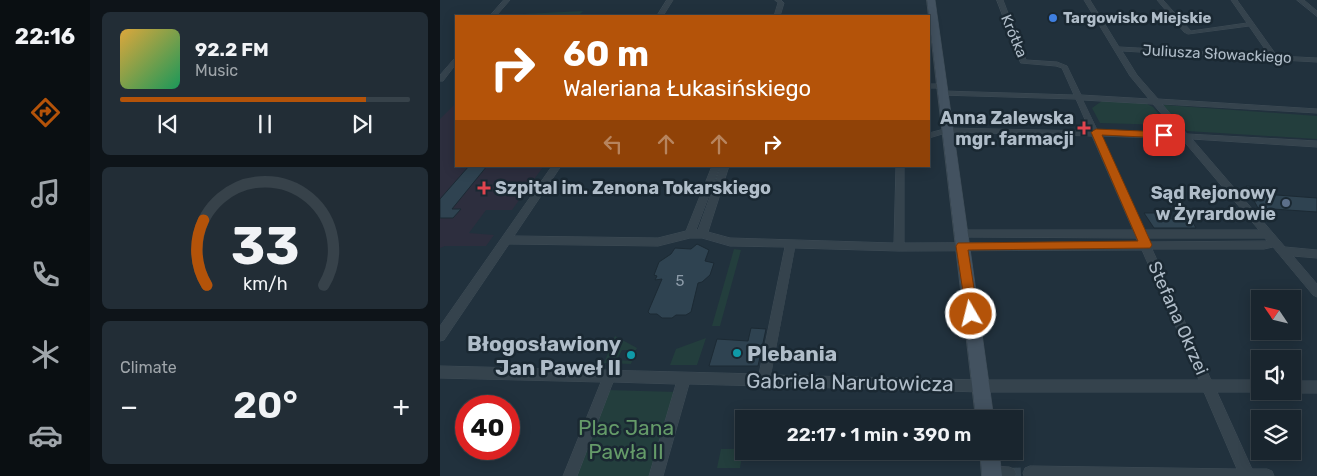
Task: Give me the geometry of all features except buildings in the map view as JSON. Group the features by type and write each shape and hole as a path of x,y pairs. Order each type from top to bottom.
{"street":[{"path":"494,15 507,0"},
{"path":"661,15 670,0"},
{"path":"771,15 778,0"},
{"path":"777,15 781,3 778,0"},
{"path":"931,0 984,410"},
{"name":"Krótka","path":"1000,0 1023,62 1057,64 1065,67 1078,96"},
{"path":"1087,0 1134,76 1317,292"},
{"path":"1160,0 1186,32 1251,24"},
{"path":"1234,0 1274,58"},
{"path":"1300,0 1317,14"},
{"name":"Juliusza Słowackiego","path":"1116,49 1317,60"},
{"path":"440,79 455,61"},
{"path":"930,86 942,90 1078,96 1317,112"},
{"name":"Stefana Okrzei","path":"1078,96 1096,132 1248,476"},
{"path":"930,136 948,130 1096,132 1317,144"},
{"path":"440,336 556,167"},
{"path":"690,234 716,167"},
{"path":"702,234 725,167"},
{"path":"899,247 900,167"},
{"path":"506,240 658,242 690,234 702,234 730,242 899,247 961,240 1141,234 1267,234"},
{"path":"961,240 1146,245 1264,245 1275,243"},
{"path":"764,380 790,244"},
{"path":"1282,251 1317,254"},
{"name":"Gabriela Narutowicza","path":"440,372 981,386 1251,386"},
{"path":"570,476 609,376"},
{"path":"656,476 684,379"},
{"path":"1301,387 1317,387"},
{"path":"992,460 997,474"},
{"path":"1030,474 1267,476"}],"shaded area":[{"name":"Szpital im. Zenona Tokarskiego","path":"455,105 455,167 543,167 512,210 486,210 469,233 494,235 486,246 445,246 440,248 440,119"}],"green space":[{"path":"583,11 579,15 523,14"},
{"path":"1102,101 1145,103 1153,107 1167,125 1100,123 1092,108"},
{"path":"1164,105 1317,116 1317,139 1187,131 1163,107"},
{"path":"734,249 741,250 720,326 712,326"},
{"path":"615,336 637,348 636,350 622,350 617,360 632,361 631,364 604,363"},
{"path":"706,338 697,365 670,365 676,349"},
{"name":"Plac Jana Pawła II","path":"607,390 677,392 651,476 574,476"},
{"path":"721,449 735,449 735,460 741,460 740,468 717,468"}],"tunnel":[{"path":"1009,474 1030,473"}],"place":[{"name":"Targowisko Miejskie","path":"1053,18"},
{"name":"Anna Zalewska mgr. farmacji","path":"1084,128"},
{"name":"Szpital im. Zenona Tokarskiego","path":"484,188"},
{"name":"Sąd Rejonowy w Żyrardowie","path":"1286,203"},
{"name":"Plebania","path":"737,353"},
{"name":"Błogosławiony Jan Paweł II","path":"631,355"}],"route":[{"path":"971,314 962,246 1146,245 1096,132 1164,135"}]}
